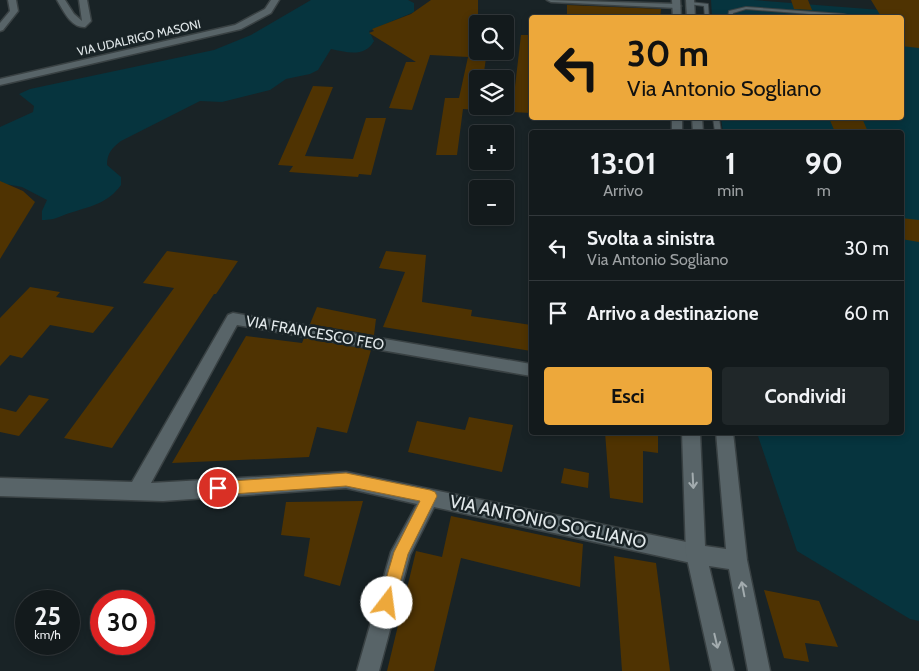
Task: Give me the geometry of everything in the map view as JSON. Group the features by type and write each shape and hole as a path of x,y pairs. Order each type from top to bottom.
{"street":[{"path":"0,28 14,11 12,0"},
{"path":"61,0 71,16 82,25 87,21 83,0"},
{"name":"VIA UDALRIGO MASONI","path":"0,82 238,27 268,11 275,0"},
{"path":"551,0 690,3"},
{"name":"VIA FRANCESCO FEO","path":"137,491 233,319 529,370"},
{"path":"691,435 696,554 723,671"},
{"path":"724,435 737,560 759,671"},
{"name":"VIA ANTONIO SOGLIANO","path":"0,487 163,492 346,480 430,496 696,554 737,560"},
{"path":"368,671 401,552 430,496"}],"lane":[{"path":"690,3 706,4 707,15"},
{"path":"730,15 731,12 746,8 843,15"}],"shaded area":[{"path":"311,0 408,0 414,3 414,12 369,31 374,41 366,50 355,52 331,49 318,70 310,74 286,79 270,90 222,102 200,101 121,141 111,151 107,165 121,177 121,185 111,196 93,206 55,219 42,220 42,211 47,200 22,187 0,183 0,127 33,112 34,106 19,94 30,89 214,50 251,35"},
{"path":"711,0 753,0 919,13 919,621 910,619 797,551 758,435 904,435 904,130 723,130 721,120 904,120 904,15 712,15"}],"building":[{"path":"431,0 478,0 478,15 469,15 469,60 486,60 484,70 469,70 469,109 463,109 457,155 436,155 445,98 459,98 468,57 430,55 412,110 389,108 406,62 416,62 369,33 374,31 372,29 411,14"},
{"path":"791,0 808,0 812,10 794,9"},
{"path":"871,0 919,0 919,48 904,46 904,15 880,15"},
{"path":"567,5 661,9 660,15 567,15"},
{"path":"521,35 529,35 529,113 514,112 514,95"},
{"path":"313,86 333,87 305,156 353,159 366,118 386,118 371,175 359,174 358,177 289,172 293,166 278,165"},
{"path":"830,120 863,120 867,130 834,130"},
{"path":"0,181 23,191 35,202 0,259"},
{"path":"904,218 919,220 919,242 904,240"},
{"path":"167,251 238,261 112,448 64,438 174,288 143,283"},
{"path":"386,251 426,255 422,302 472,310 471,316 529,325 529,351 383,327 405,272 379,268"},
{"path":"30,287 60,292 56,297 114,307 93,333 50,325 22,358 10,355 0,366 0,318"},
{"path":"317,307 376,319 374,335 310,324"},
{"path":"246,336 302,343 304,338 371,350 347,433 317,427 309,457 172,463"},
{"path":"29,395 49,399 19,436 0,432 0,408 16,412"},
{"path":"469,417 513,425 502,472 408,452 417,421 465,430"},
{"path":"605,435 658,435 658,453 643,451 643,503 610,498"},
{"path":"564,468 589,473 588,488 561,483"},
{"path":"363,501 340,586 304,576 310,538 281,535 286,502"},
{"path":"451,516 583,544 580,587 461,558 434,671 387,671 416,551 442,557"},
{"path":"614,556 656,563 670,671 622,671"},
{"path":"764,590 819,601 838,647 805,643 809,662 784,658"}],"route":[{"path":"218,488 346,480 430,496 401,552 387,603"}]}
